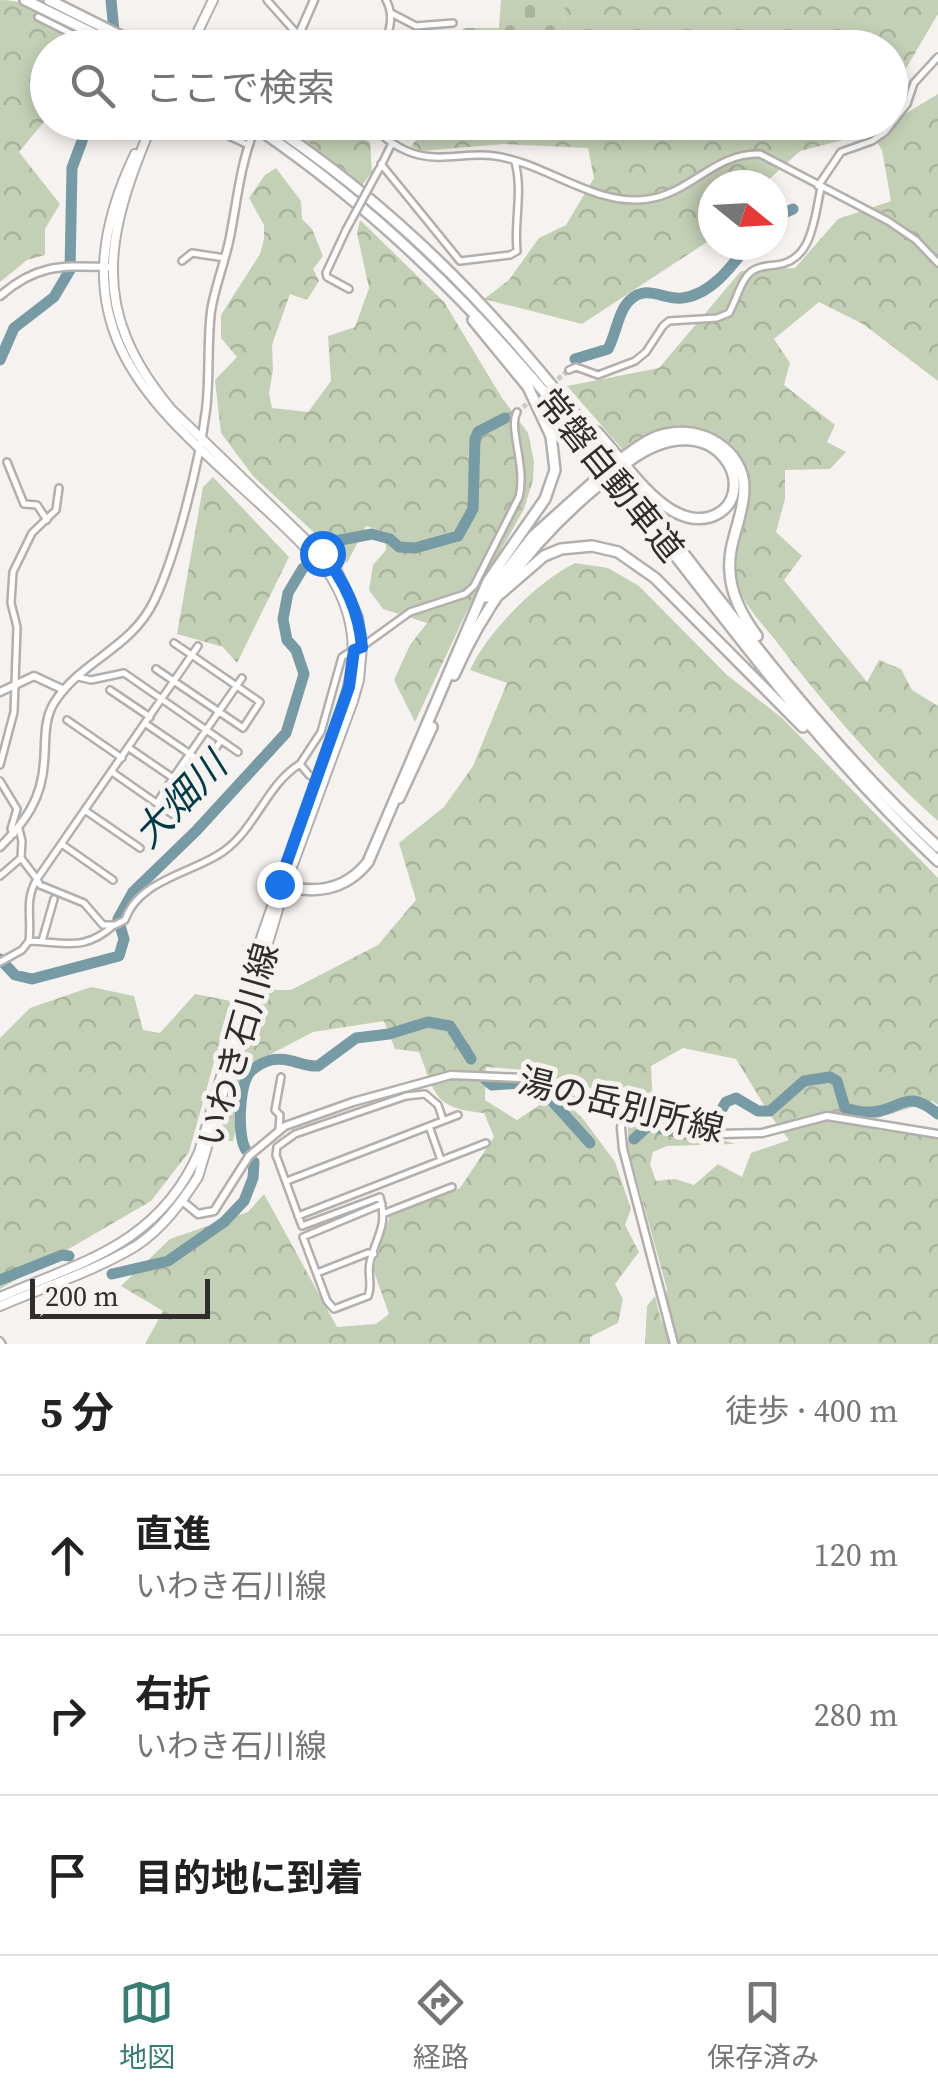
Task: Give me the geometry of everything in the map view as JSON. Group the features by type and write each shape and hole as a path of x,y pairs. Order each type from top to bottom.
{"highway":[{"path":"25,0 86,30"},
{"path":"49,0 108,30"},
{"name":"常磐自動車道","path":"272,140 346,195 426,264 536,382 768,676 858,782 938,861"},
{"name":"常磐自動車道","path":"291,140 396,225 463,286 528,357 804,706 938,847"},
{"path":"282,885 323,890 356,875 373,854 494,570 545,499 554,470 554,449 546,421 520,373 426,264"},
{"path":"528,357 652,494 688,518 705,518 724,508 734,492 734,478 724,457 699,441 670,439 627,459 653,438 674,432 703,436 719,443 732,456 744,487 729,558 735,598 754,633 858,766"},
{"path":"394,804 405,790 464,651 511,574 538,541 603,477 533,536 481,602"},
{"path":"500,594 544,556 561,548 592,546 624,555 655,578 858,782"}],"main road":[{"path":"199,30 214,0"},
{"name":"いわき石川線","path":"0,1306 137,1245 157,1230 208,1154 282,885 356,690 358,616 336,569 170,408 138,365 119,319 106,267 126,190 146,140"},
{"name":"いわき石川線","path":"0,1297 103,1254 147,1227 179,1198"}],"street":[{"path":"267,0 294,30"},
{"path":"300,30 314,0"},
{"path":"386,0 391,13 389,30"},
{"path":"391,13 416,26 454,23"},
{"path":"38,17 64,30"},
{"path":"908,101 914,83 938,57"},
{"path":"237,140 248,145"},
{"path":"0,848 29,816 40,789 47,721 64,690 129,638 152,605 166,572 200,441 212,308 240,170 250,140"},
{"path":"388,140 420,155 493,155 624,200 664,197 728,159 747,154 775,160 902,230 938,262"},
{"path":"569,370 576,366 594,374 603,373 640,358 669,322 717,318 729,312 748,275 756,268 791,262 799,256 810,237 819,187 840,152 873,140"},
{"path":"350,289 326,273 392,144"},
{"path":"380,167 460,261 517,251 514,224 520,199 516,162"},
{"path":"182,260 192,253 225,258"},
{"path":"0,296 29,275 60,265 106,267"},
{"path":"29,941 85,943 98,939 156,886 230,846 288,773 300,764 321,732 342,656 410,612 458,598 474,586 523,483 524,468 512,424 517,412"},
{"path":"8,462 24,504 37,505 47,520"},
{"path":"0,765 12,726 17,627 11,603 12,572 32,533 56,510 59,488"},
{"path":"156,670 243,728 260,702 174,643"},
{"path":"2,961 22,950 29,941 28,899 37,879 198,646"},
{"path":"78,677 91,680 120,672 238,752"},
{"path":"0,692 34,676 64,690"},
{"path":"157,803 242,678"},
{"path":"110,690 218,773"},
{"path":"67,720 122,758"},
{"path":"205,764 222,740"},
{"path":"129,748 185,786"},
{"path":"300,764 320,780"},
{"path":"112,772 172,814"},
{"path":"0,780 17,809 11,829 22,842 21,858 40,885 84,904 104,925 117,924"},
{"path":"86,811 140,848"},
{"path":"63,845 113,880"},
{"path":"0,876 21,858"},
{"path":"42,941 54,899"},
{"name":"湯の岳別所線","path":"179,1198 198,1214 214,1211 242,1165 279,1130 435,1078 473,1074 523,1078 733,1136 762,1133 827,1116 938,1134"},
{"path":"279,1130 280,1114 275,1110 281,1077"},
{"path":"382,1204 304,1238 327,1301 334,1309 372,1291 369,1271 386,1216 380,1197 302,1226 276,1155 278,1148 296,1134 406,1096 426,1094 438,1105 444,1120"},
{"path":"625,1106 621,1119 624,1149 674,1344"},
{"path":"327,1111 330,1121"},
{"path":"287,1181 458,1115"},
{"path":"429,1126 441,1160"},
{"path":"298,1216 486,1143"},
{"path":"384,1214 452,1187"},
{"path":"316,1273 374,1254"}],"green space":[{"path":"0,0 28,5 78,30 30,30 30,139 19,152 60,204 45,229 45,255 27,260 0,282"},
{"path":"501,0 568,0 561,15 565,30 462,30 499,28"},
{"path":"568,0 938,0 938,14 908,65 908,30 565,30 561,15"},
{"path":"938,94 938,381 863,324 819,302 774,339 790,363 784,385 835,425 827,442 846,452 830,469 785,470 785,499 776,532 802,556 784,580 867,682 879,660 901,669 912,690 938,706 938,821 854,737 742,596 737,559 750,485 746,467 735,449 704,432 680,429 657,433 623,450 567,386 659,368 741,271 795,268 838,219 891,201 882,150 876,140 908,140 908,112"},
{"path":"305,140 370,142 372,172 362,185"},
{"path":"416,140 843,140 800,151 779,170 698,170 698,248 582,324 484,299 509,280 539,238 566,225 594,178 588,148 504,144 422,151 411,146"},
{"path":"276,168 301,201 302,219 312,229 323,256 313,269 319,281 307,300 290,294 272,345 272,408 308,412 331,381 328,336 355,327 369,288 357,233 360,220 444,302 528,433 534,461 533,480 524,509 466,613 415,722 394,680 410,645 427,623 383,609 369,590 373,565 386,550 385,532 366,526 347,563 253,476 221,433 215,380 237,357 221,338 221,315 260,254 264,225 249,198 265,175"},
{"path":"213,477 289,557 237,663 223,647 177,634 203,487"},
{"path":"575,563 608,568 639,586 727,675 782,718 938,878 938,1105 932,1101 874,1119 877,1130 938,1138 938,1344 645,1344 647,1306 655,1296 662,1324 667,1289 628,1148 628,1117 682,1127 735,1144 667,1146 653,1152 650,1164 656,1181 675,1179 694,1185 718,1164 742,1177 751,1153 789,1140 736,1059 683,1048 651,1066 653,1106 526,1070 486,1067 485,1100 517,1120 557,1093 584,1120 615,1162 631,1209 625,1225 639,1252 615,1284 623,1299 618,1323 590,1337 590,1344 145,1344 163,1311 121,1286 170,1239 248,1212 264,1194 337,1327 376,1324 389,1314 373,1269 390,1215 460,1188 494,1137 484,1113 455,1107 439,1097 419,1052 395,1049 384,1021 313,1032 250,1065 233,1141 217,1141 263,990 291,990 378,945 416,900 399,843 444,807 473,766 507,683 470,670 488,640 515,609 545,582"},
{"path":"91,987 134,996 143,1030 160,1033 195,994 231,1001 189,1152 151,1201 0,1289 0,1038 30,1008"}],"waterway":[{"path":"111,0 114,30"},
{"path":"0,360 14,328 54,297 70,270 72,168 82,140"},
{"name":"大畑川","path":"788,211 793,209"},
{"name":"大畑川","path":"575,359 608,349 623,310 636,295 693,296 720,278 737,260"},
{"name":"大畑川","path":"325,543 372,534 390,539 399,547 415,548 458,536 473,509 475,439 478,432 505,418"},
{"name":"大畑川","path":"0,959 15,975 32,979 119,956 124,939 118,919 133,892 196,831 286,733 304,674 296,650 287,640 283,619 288,593 303,568"},
{"path":"246,1150 240,1123 243,1088 250,1072 265,1062 283,1059 318,1066 356,1038 389,1034 428,1022 450,1026 471,1059"},
{"path":"719,1114 726,1102 736,1098 758,1111 770,1111 804,1081 830,1077 837,1081 845,1108 880,1111 910,1101 938,1114"},
{"path":"485,1079 492,1085 521,1083 544,1092 590,1143"},
{"path":"634,1139 648,1126 684,1134 691,1130"},
{"path":"112,1274 168,1261 224,1222 244,1201 253,1178 254,1162"},
{"path":"0,1280 62,1255 69,1256"}],"tunnel":[{"path":"552,384 569,370"},
{"path":"517,412 543,391"}],"route":[{"path":"279,884 349,687 354,650 362,647 358,616 348,591 322,553"}]}
